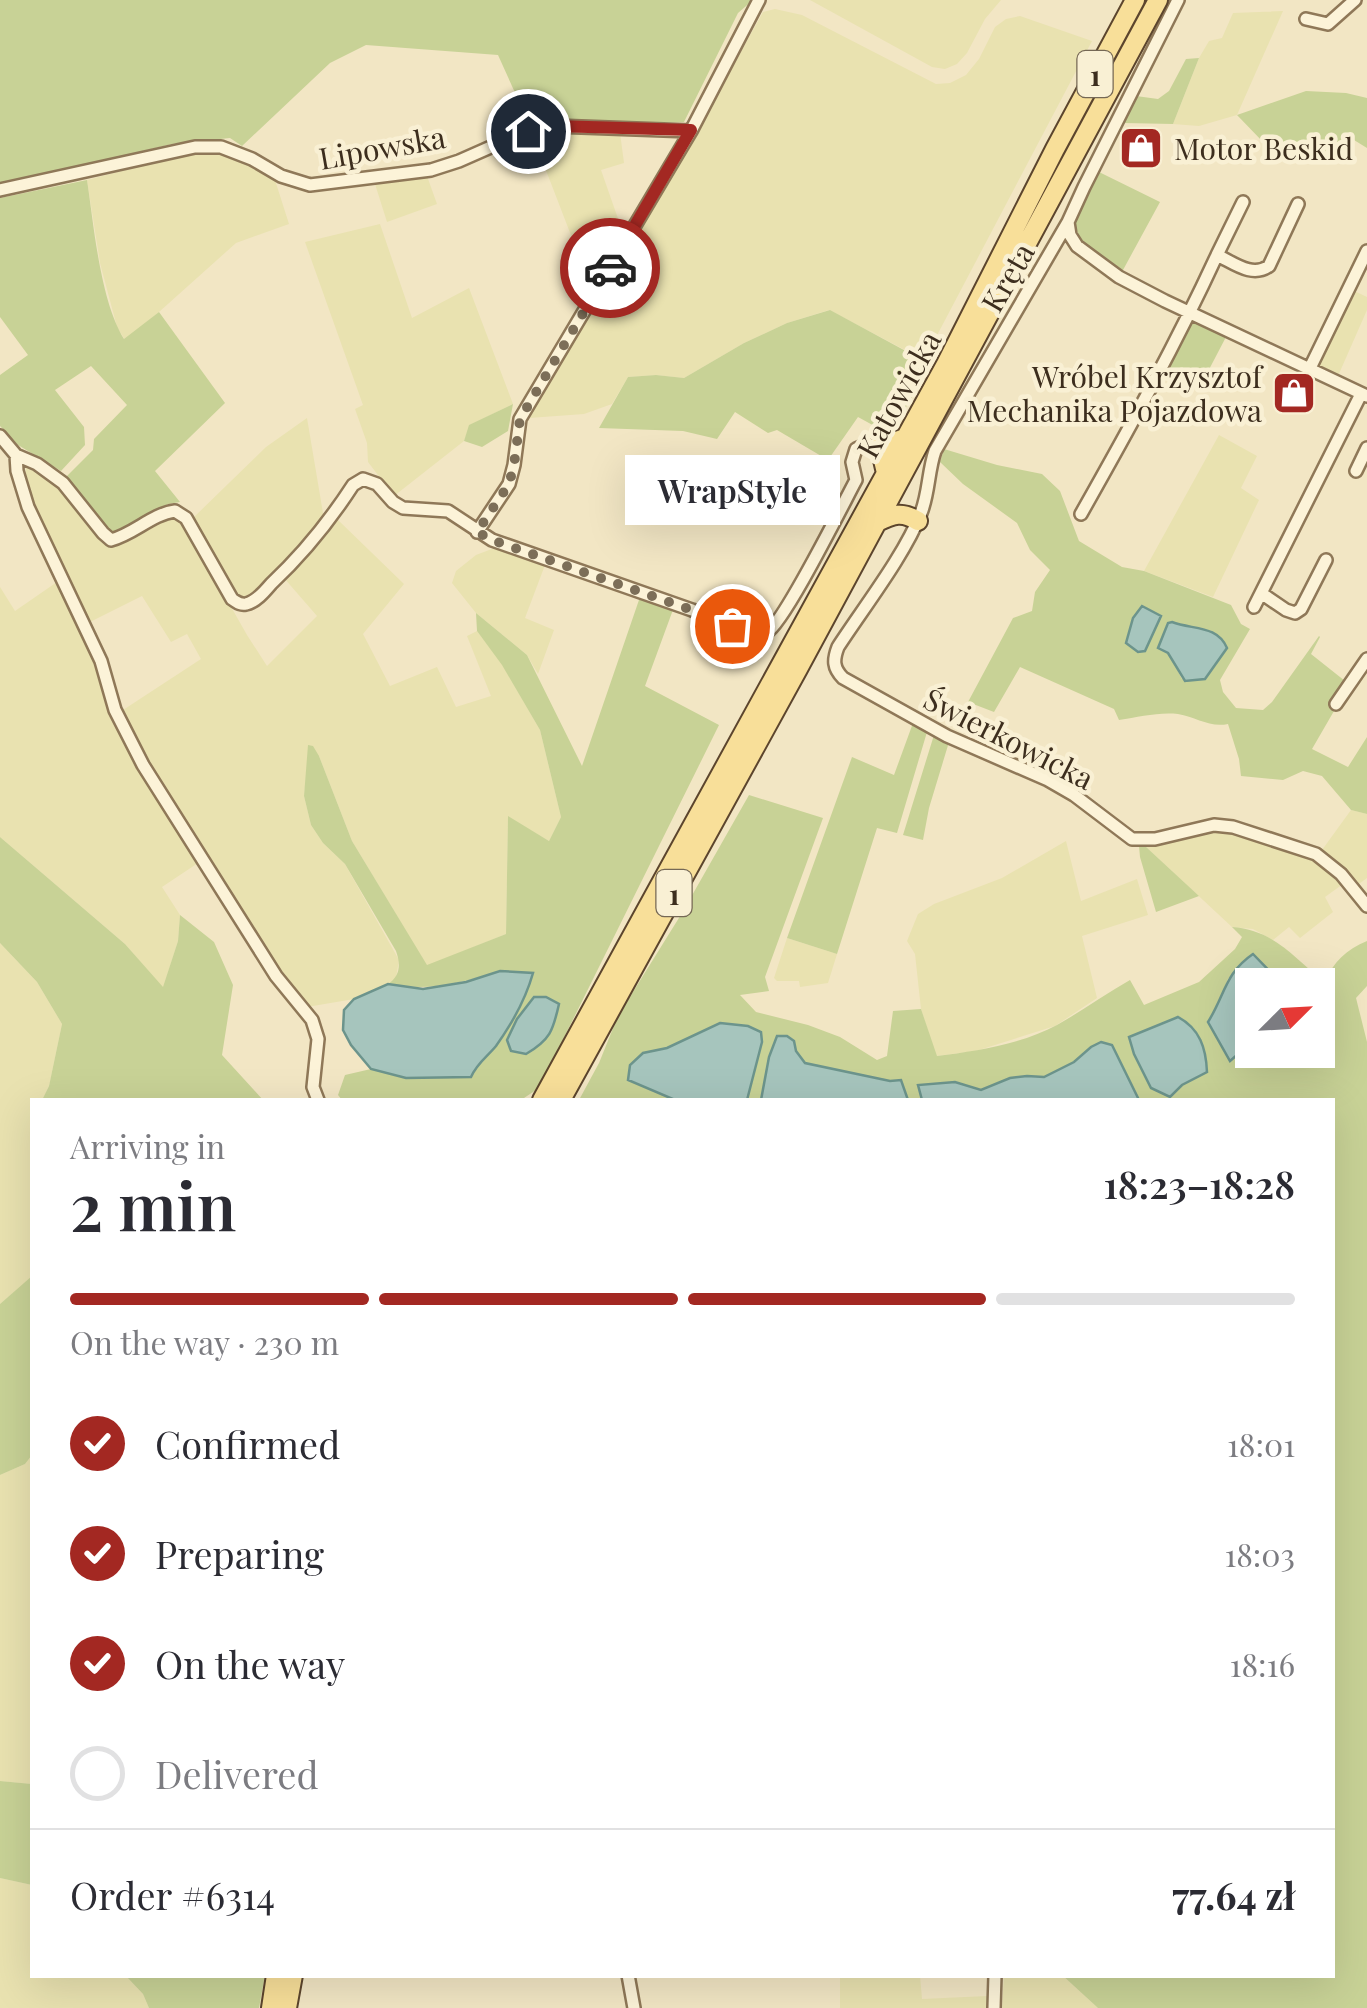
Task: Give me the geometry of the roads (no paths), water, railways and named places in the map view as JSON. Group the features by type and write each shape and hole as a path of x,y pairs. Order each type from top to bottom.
{"main road":[{"name":"Katowicka","path":"543,1098 946,364 1135,0"},
{"name":"Katowicka","path":"562,1098 798,670 1158,0"},
{"path":"886,472 880,446 905,438"},
{"path":"877,522 899,513 918,521"},
{"path":"271,2008 276,1978"},
{"path":"288,2008 292,1978"}],"street":[{"path":"477,532 509,484 520,419 691,130 760,0"},
{"name":"Kręta","path":"918,521 926,502 935,451 1068,222 1178,0"},
{"path":"1306,18 1328,24 1355,0"},
{"name":"Lipowska","path":"0,190 195,147 220,147 310,186 431,170 528,131 554,126 691,130"},
{"path":"1081,514 1191,312 1242,202"},
{"path":"1217,255 1261,272 1269,266 1298,204"},
{"name":"Kręta","path":"1068,222 1077,246 1119,276 1165,302 1364,395 1254,607"},
{"path":"1310,368 1367,251"},
{"path":"0,436 16,455 38,464 62,483 111,540 166,512 176,511 186,518 232,599 239,604 256,598 286,570 314,541 353,485 362,479 377,484 403,508 448,511 492,540 751,634 768,632 794,594 856,480 852,462 856,449 867,444 880,446"},
{"path":"1356,471 1367,448"},
{"path":"16,455 17,471 32,517 101,660 115,710 143,765 276,976 312,1020 318,1039 313,1087 317,1098"},
{"name":"Świerkowicka","path":"918,521 838,648 834,664 844,678 947,736 1048,780 1132,839 1155,840 1214,824 1233,827 1316,854 1341,874 1367,906"},
{"path":"1261,593 1286,610 1301,609 1326,560"},
{"path":"1336,704 1367,658"},
{"path":"629,1978 634,2008"},
{"path":"994,2008 995,1978"}],"water":[{"path":"1142,606 1161,616 1145,651 1138,652 1126,643 1133,618"},
{"path":"1168,623 1211,632 1223,641 1227,648 1205,679 1185,681 1168,653 1158,648"},
{"path":"1253,954 1267,968 1238,968"},
{"path":"500,971 533,973 507,1029 471,1077 406,1078 371,1069 343,1030 344,1010 354,999 388,984 423,989"},
{"path":"1235,972 1235,1057 1230,1061 1208,1022"},
{"path":"534,997 546,997 559,1004 552,1028 526,1054 511,1051 507,1040"},
{"path":"1178,1017 1192,1027 1200,1040 1207,1072 1182,1085 1170,1097 1151,1088 1129,1037"},
{"path":"720,1023 748,1026 761,1032 748,1098 670,1098 628,1080 630,1065 643,1053 667,1048"},
{"path":"777,1036 787,1036 794,1041 805,1063 901,1080 907,1098 761,1098"},
{"path":"1101,1042 1112,1045 1138,1098 921,1098 918,1085 955,1082 981,1090 1010,1078 1044,1077 1074,1062"}],"place":[{"name":"Motor Beskid","path":"1141,148"},
{"name":"Wróbel Krzysztof Mechanika Pojazdowa","path":"1294,393"},
{"name":"WrapStyle","path":"732,626"}]}
